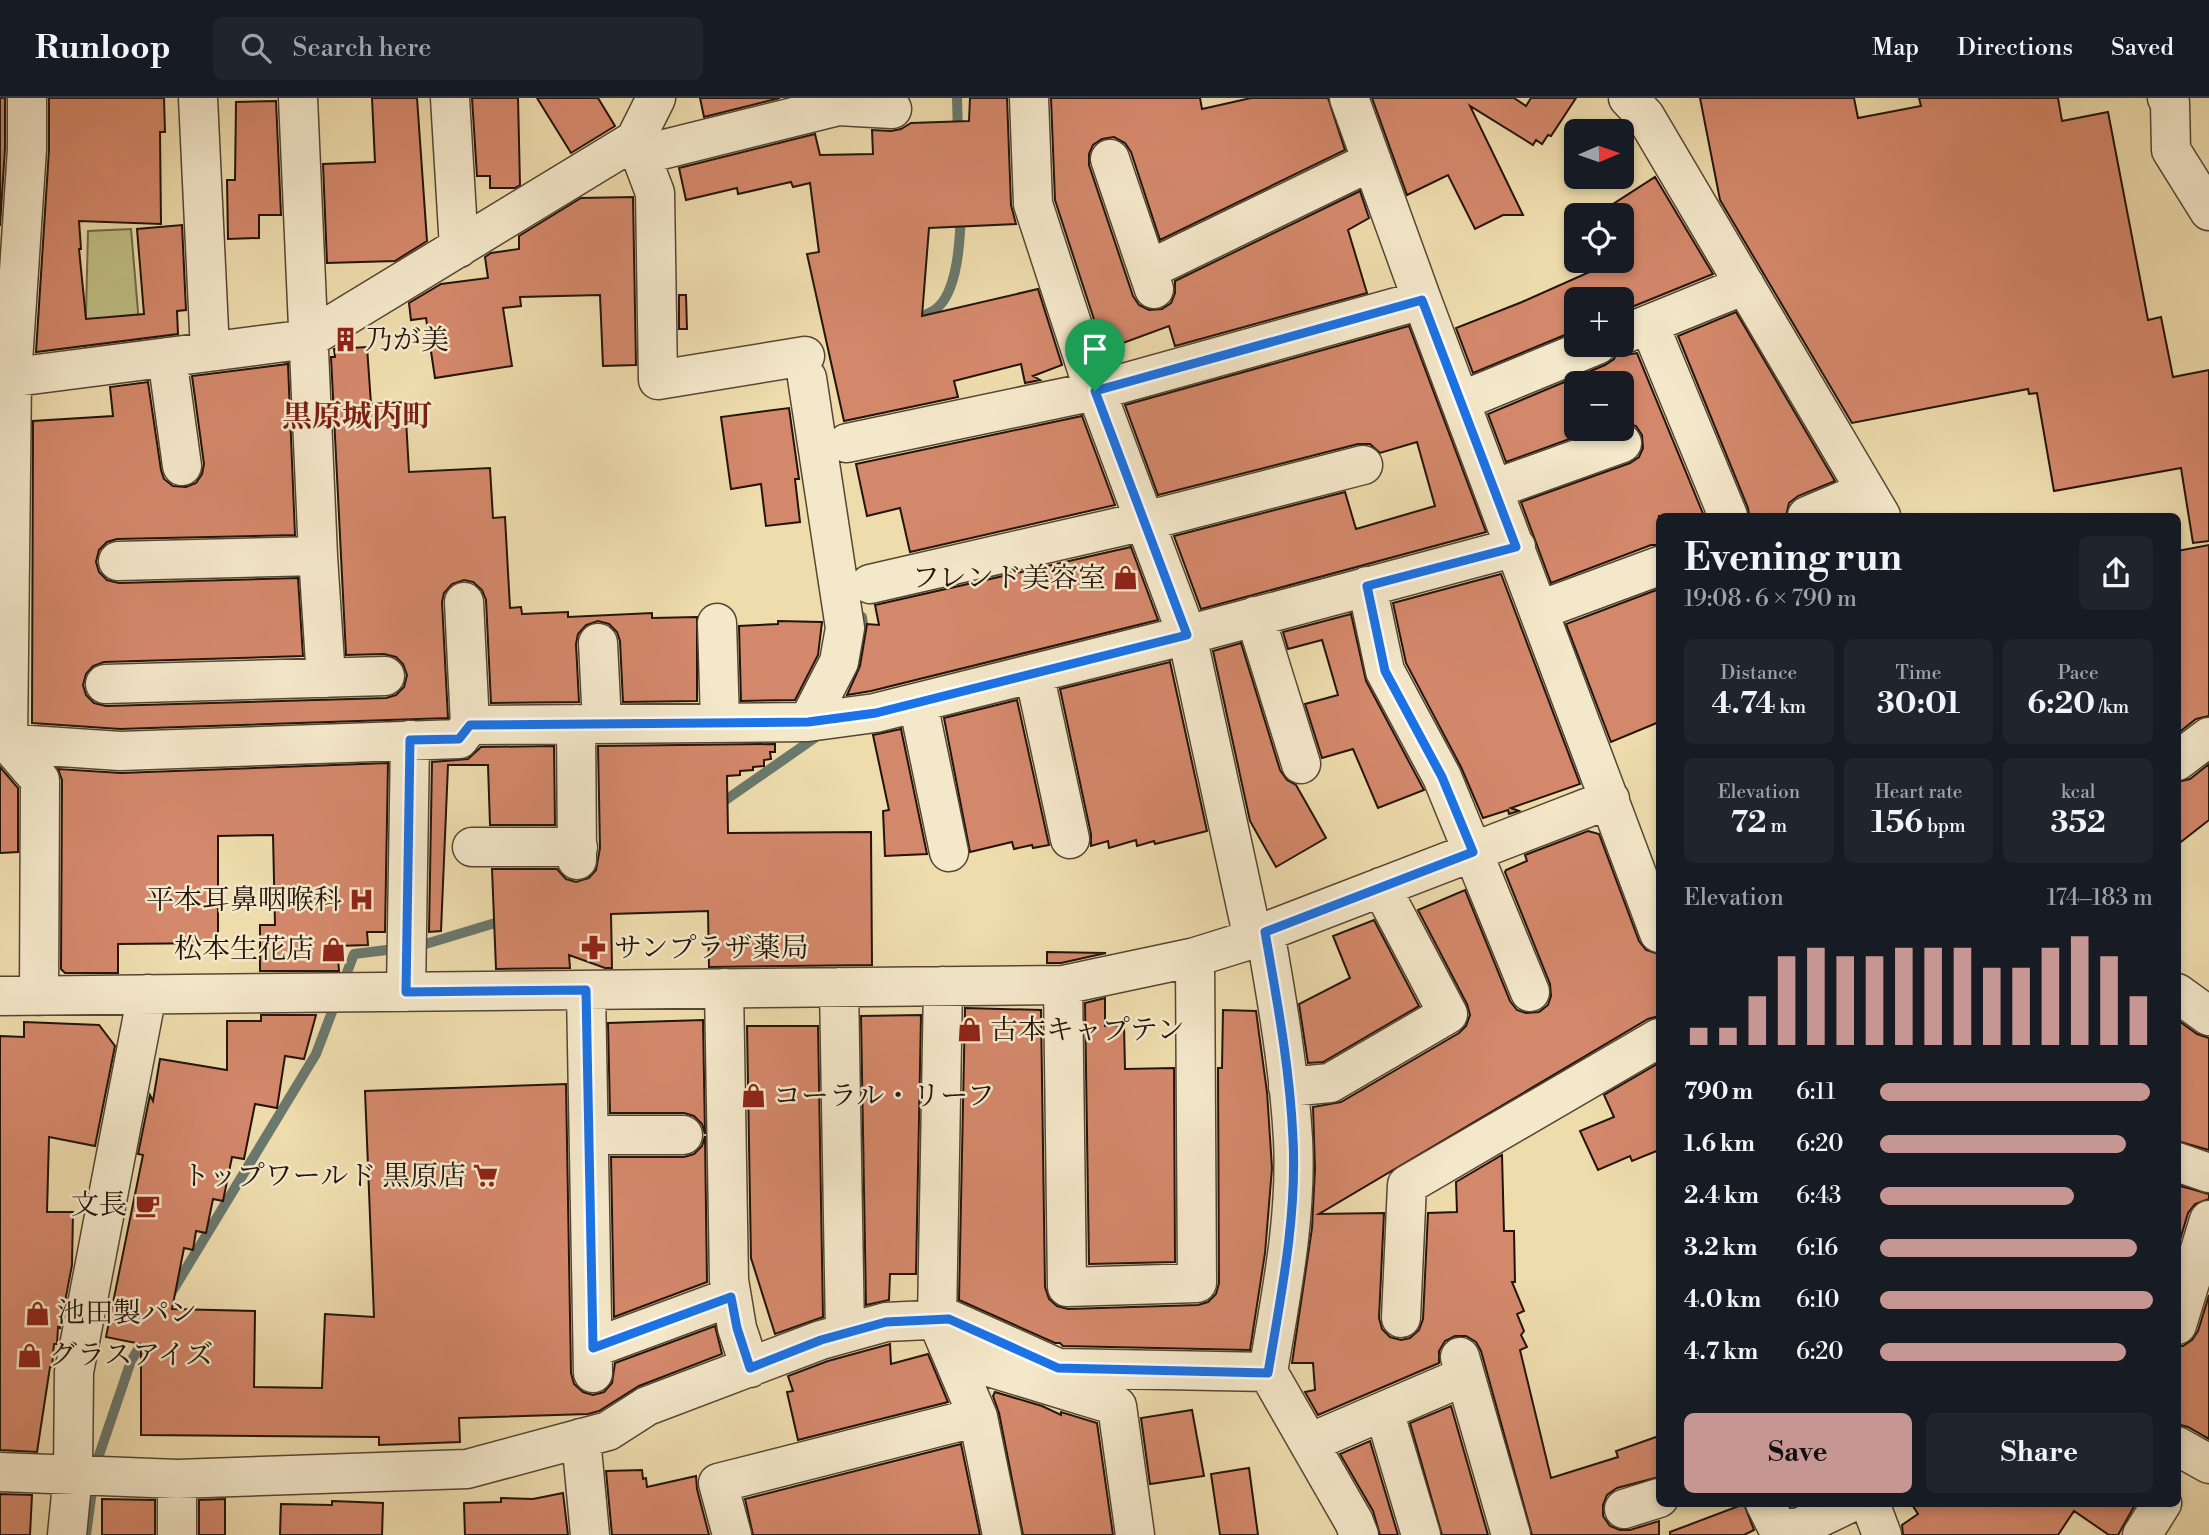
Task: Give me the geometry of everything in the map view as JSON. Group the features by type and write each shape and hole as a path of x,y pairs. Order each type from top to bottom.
{"street":[{"path":"27,98 27,149 6,378 4,743 40,780 39,996"},
{"path":"198,98 210,351"},
{"path":"298,98 318,556 326,678"},
{"path":"450,98 459,248"},
{"path":"656,98 638,148 655,193 659,380 806,367 845,628 839,662 822,720"},
{"path":"1029,98 1033,204 1095,391 1187,635 1283,1033 1293,1139 1289,1240 1268,1373 1359,1535"},
{"path":"1349,98 1610,799 1648,869 1656,916"},
{"path":"1628,98 1645,116 1873,504 1824,513"},
{"path":"2166,98 2170,103 2171,150 2209,211"},
{"path":"6,378 308,339 459,248 638,148 838,106 892,109"},
{"path":"1110,159 1151,280 1372,161"},
{"path":"1727,513 1636,329 1745,285"},
{"path":"847,443 1095,391 1422,300"},
{"path":"167,357 182,466"},
{"path":"1461,401 1568,357"},
{"path":"1494,489 1622,443"},
{"path":"870,583 1145,521 1363,465"},
{"path":"470,725 822,720 876,713 1187,635 1516,547"},
{"path":"118,561 318,556"},
{"path":"1540,610 1656,567"},
{"path":"1367,586 1385,671 1442,777 1530,992"},
{"path":"4,743 120,751 459,739 470,725 464,602"},
{"path":"1255,616 1301,764"},
{"path":"717,624 720,722"},
{"path":"472,847 577,854 598,643"},
{"path":"1034,673 1070,839"},
{"path":"105,684 385,676"},
{"path":"918,703 949,852"},
{"path":"2181,758 2209,737"},
{"path":"406,966 410,740"},
{"path":"0,996 364,992 406,966 586,990 1063,985 1195,957 1259,935 1610,799"},
{"path":"1288,1087 1329,1083 1448,1014 1381,887"},
{"path":"1063,985 1068,1287 1197,1283 1195,957"},
{"path":"943,986 937,1320 978,1417 1002,1535"},
{"path":"839,987 845,1333"},
{"path":"724,988 729,1280 737,1328 750,1368"},
{"path":"586,990 593,1361 731,1297"},
{"path":"67,1535 86,1475 74,1372 147,994"},
{"path":"2181,996 2209,1016"},
{"path":"1401,1318 1407,1185 1656,1040"},
{"path":"589,1135 683,1135"},
{"path":"2181,1163 2209,1173"},
{"path":"2181,1312 2209,1220"},
{"path":"0,1472 177,1479 467,1469 608,1431 648,1406 845,1333 886,1322 949,1319 1058,1368 1268,1373"},
{"path":"953,1356 1117,1406 1135,1535"},
{"path":"1309,1443 1384,1410 1462,1366 1511,1535"},
{"path":"1384,1410 1421,1535"},
{"path":"732,1535 718,1483 978,1417"},
{"path":"581,1438 590,1535"},
{"path":"177,1479 177,1535"},
{"path":"1767,1507 1776,1525 1796,1528 1841,1507"},
{"path":"1872,1507 1882,1535"},
{"path":"2142,1535 2160,1507"}],"shaded area":[{"path":"131,229 141,347 85,354 88,231"}],"building":[{"path":"0,98 5,98 5,148 0,226"},
{"path":"49,98 164,98 165,132 160,132 161,224 79,221 79,249 86,319 144,314 137,229 182,225 186,310 177,311 178,334 36,352 49,150"},
{"path":"372,98 417,98 427,241 395,261 327,263 323,164 375,162"},
{"path":"472,98 518,98 520,185 515,188 490,188 490,176 477,176"},
{"path":"537,98 598,98 615,126 571,153"},
{"path":"700,98 780,98 704,117"},
{"path":"970,98 1007,98 1011,205 1016,224 929,228 922,316 1038,289 1062,365 1033,376 1040,380 1025,383 1021,364 954,381 958,397 844,421 807,254 819,252 810,183 793,187 791,182 738,194 737,188 686,200 679,168 815,134 820,155 873,154 872,130 891,131 911,123 969,121"},
{"path":"1051,98 1200,98 1202,109 1251,98 1328,98 1345,150 1160,240 1131,152 1125,143 1114,137 1102,139 1093,145 1089,154 1089,165 1133,296 1139,305 1149,310 1162,309 1171,303 1175,293 1175,281 1360,191 1369,218 1348,230 1367,293 1175,346 1169,326 1104,350 1055,200"},
{"path":"1372,98 1514,98 1526,106 1531,98 1576,98 1551,136 1548,135 1542,144 1536,140 1533,145 1470,106 1523,215 1503,215 1475,229 1448,175 1407,195"},
{"path":"1700,98 1854,98 1858,118 1921,106 1919,98 2058,98 2062,121 2108,112 2148,320 2161,317 2173,377 2209,370 2209,541 2193,543 2181,468 2054,491 2037,393 2029,394 2028,389 1852,423 1720,200"},
{"path":"276,101 281,215 259,215 259,238 228,239 227,180 235,180 236,102"},
{"path":"1655,177 1713,274 1634,306 1634,287 1564,287 1564,335 1473,373 1456,328 1587,273 1634,273 1634,203 1615,203"},
{"path":"633,197 636,365 603,366 600,295 520,297 521,306 503,308 512,366 435,378 426,318 411,320 409,303 441,284 488,278 485,257 491,253 519,249 519,236 581,198"},
{"path":"679,295 686,295 687,329 679,329"},
{"path":"1736,312 1835,481 1798,496 1789,503 1787,513 1749,513 1678,336"},
{"path":"1409,326 1486,532 1201,609 1174,536 1345,492 1356,529 1435,506 1417,442 1380,453 1370,444 1358,444 1158,495 1125,405"},
{"path":"367,347 371,404 405,402 409,472 490,468 493,518 505,517 510,608 521,607 522,614 568,612 568,617 652,613 652,618 697,617 697,701 623,702 620,641 617,632 609,624 598,621 586,625 578,634 576,644 579,702 491,703 486,600 482,590 473,582 464,580 452,584 444,593 442,602 448,718 120,729 32,723 33,421 113,416 110,387 148,382 164,479 173,486 186,487 196,483 204,464 192,376 288,364 295,535 117,539 107,542 99,550 96,562 99,572 107,580 119,583 298,578 303,656 104,662 93,666 86,674 83,685 86,695 94,703 106,706 386,698 396,695 404,687 407,675 403,664 396,657 384,654 346,655 331,357 335,357 334,349"},
{"path":"1637,353 1703,513 1656,513 1656,545 1551,583 1521,502 1630,463 1639,457 1643,448 1642,435 1634,425 1634,371 1591,371 1615,357 1634,357"},
{"path":"1564,382 1564,441 1506,462 1488,414"},
{"path":"789,408 799,479 795,479 800,522 766,526 761,484 731,489 721,417"},
{"path":"1082,416 1115,505 910,552 900,508 867,516 856,464"},
{"path":"2209,545 2209,716 2196,719 2181,731 2181,550"},
{"path":"1131,547 1158,620 847,695 860,666 867,624 879,625 875,605"},
{"path":"1501,574 1580,784 1511,808 1519,811 1509,814 1508,810 1483,818 1461,767 1406,663 1393,603"},
{"path":"1656,590 1656,723 1611,742 1566,624"},
{"path":"1351,614 1366,681 1424,790 1378,808 1353,749 1322,758 1305,704 1338,695 1322,640 1288,649 1283,632"},
{"path":"778,621 822,622 818,655 795,700 741,701 739,626 778,624"},
{"path":"1241,643 1280,770 1287,780 1296,785 1326,838 1276,867 1250,821 1213,651"},
{"path":"1170,662 1207,831 1155,844 1154,841 1137,846 1136,840 1109,848 1108,841 1091,846 1091,834 1060,689"},
{"path":"1017,700 1049,845 1014,849 1012,842 970,852 944,718"},
{"path":"901,729 927,854 885,856 883,811 889,810 873,735"},
{"path":"775,744 775,752 770,752 771,759 764,760 764,766 740,771 740,775 727,776 728,833 871,832 872,965 709,967 708,911 611,914 612,968 569,955 570,968 496,969 492,869 557,869 566,879 576,882 589,878 596,870 600,848 598,746"},
{"path":"554,746 555,825 490,825 488,765 448,765 441,931 429,932 432,762 468,759 481,747"},
{"path":"388,763 385,932 367,932 368,945 337,946 339,971 260,971 260,925 275,925 273,835 218,836 218,943 118,944 118,973 65,973 61,969 62,780 58,769 121,773"},
{"path":"2209,764 2209,820 2181,842 2181,781 2190,779"},
{"path":"0,767 18,788 18,852 0,853"},
{"path":"1588,831 1599,834 1639,941 1646,950 1656,953 1656,1017 1648,1019 1319,1214 1384,1213 1379,1318 1382,1329 1390,1337 1401,1340 1410,1338 1419,1330 1423,1319 1428,1213 1457,1212 1456,1182 1502,1155 1504,1231 1514,1231 1515,1282 1512,1282 1524,1311 1517,1314 1524,1331 1521,1335 1527,1347 1520,1350 1551,1478 1618,1457 1616,1451 1656,1437 1656,1478 1617,1488 1607,1495 1603,1516 1610,1526 1620,1530 1630,1530 1659,1521 1659,1535 1532,1535 1481,1351 1476,1342 1466,1336 1455,1336 1445,1341 1439,1351 1439,1363 1318,1415 1305,1392 1315,1390 1313,1363 1292,1363 1312,1228 1315,1169 1313,1107 1341,1102 1459,1033 1466,1026 1470,1015 1467,1004 1418,910 1465,890 1510,1001 1517,1010 1526,1013 1539,1012 1548,1005 1551,996 1550,984 1505,872 1527,861 1525,855"},
{"path":"1374,920 1419,1006 1323,1062 1308,1063 1299,1004 1350,978 1333,936"},
{"path":"1047,952 1106,953 1061,963 1047,963"},
{"path":"1105,998 1105,1026 1124,1025 1125,1069 1174,1068 1175,1262 1089,1264 1085,1003"},
{"path":"965,1008 1041,1010 1045,1287 1049,1299 1057,1306 1068,1309 1198,1305 1208,1302 1216,1294 1219,1283 1218,1068 1222,1068 1223,1010 1256,1011 1267,1092 1272,1168 1265,1253 1250,1350 1063,1346 959,1300"},
{"path":"261,1015 316,1015 304,1059 285,1056 277,1108 255,1104 244,1159 232,1157 223,1201 213,1199 206,1233 196,1231 193,1250 184,1248 172,1309 255,1311 254,1387 322,1388 325,1314 374,1317 365,1091 566,1084 571,1373 574,1384 583,1392 593,1395 604,1392 612,1383 615,1363 715,1326 722,1354 639,1386 599,1411 588,1414 459,1418 460,1442 379,1445 379,1437 141,1435 141,1344 106,1337 143,1155 138,1154 150,1095 153,1101 160,1059 227,1070 227,1021 261,1021"},
{"path":"921,1015 916,1274 890,1274 889,1300 866,1305 861,1016"},
{"path":"703,1020 705,1134 702,1124 694,1116 684,1113 610,1113 608,1023"},
{"path":"24,1022 99,1025 115,1046 95,1146 49,1137 47,1212 73,1212 72,1265 60,1328 58,1327 57,1344 54,1344 37,1452 0,1450 0,1036 24,1037"},
{"path":"2181,1022 2197,1034 2209,1038 2209,1150 2181,1142"},
{"path":"747,1026 818,1026 823,1317 775,1334 751,1258"},
{"path":"1656,1065 1656,1151 1632,1161 1630,1156 1598,1170 1580,1131 1614,1117 1604,1095"},
{"path":"705,1136 707,1282 614,1317 611,1157 684,1157 694,1154 702,1146"},
{"path":"2181,1186 2209,1194 2209,1199 2195,1204 2188,1213 2181,1237"},
{"path":"2209,1295 2209,1439 2181,1425 2181,1346 2192,1340 2198,1331"},
{"path":"890,1344 891,1364 928,1354 948,1402 798,1440 787,1392 793,1391 788,1376 828,1361"},
{"path":"995,1392 1042,1406 1061,1415 1061,1412 1097,1423 1113,1535 1023,1535 999,1413 993,1396"},
{"path":"1451,1406 1488,1535 1442,1535 1410,1423"},
{"path":"1192,1410 1204,1476 1150,1484 1141,1418"},
{"path":"1370,1441 1398,1535 1380,1535 1373,1511 1340,1454"},
{"path":"961,1444 980,1535 753,1535 745,1499"},
{"path":"1249,1468 1258,1535 1220,1535 1211,1474"},
{"path":"642,1470 647,1487 696,1476 709,1535 612,1535 606,1471"},
{"path":"563,1493 568,1535 465,1535 464,1503 501,1502 501,1498 533,1499"},
{"path":"0,1494 32,1495 30,1535 0,1535"},
{"path":"102,1499 155,1500 155,1535 102,1535"},
{"path":"225,1499 225,1535 199,1535 199,1500"},
{"path":"332,1501 383,1503 382,1535 280,1535 281,1504 332,1505"},
{"path":"1736,1507 1745,1507 1754,1530 1744,1535 1670,1535 1670,1532"},
{"path":"1914,1507 2134,1507 2118,1535 2109,1535 2074,1511 2058,1535 1903,1535 1902,1525 1918,1514"}],"waterway":[{"path":"957,98 958,134"},
{"path":"910,321 936,309 949,290 956,264 961,213"},
{"path":"852,671 866,645 862,617"},
{"path":"717,806 816,737 820,731"},
{"path":"170,1295 316,1054 354,954 419,946 505,920"},
{"path":"95,1467 131,1361 148,1333"},
{"path":"86,1535 93,1483"}],"place":[{"name":"乃が美","path":"345,340"},
{"name":"フレンド美容室","path":"1126,578"},
{"name":"平本耳鼻咽喉科","path":"362,900"},
{"name":"サンプラザ薬局","path":"594,948"},
{"name":"松本生花店","path":"334,949"},
{"name":"古本キャプテン","path":"970,1030"},
{"name":"コーラル・リーフ","path":"753,1096"},
{"name":"トップワールド 黒原店","path":"486,1176"},
{"name":"文長","path":"147,1205"},
{"name":"池田製パン","path":"37,1313"},
{"name":"グラスアイズ","path":"29,1355"}],"district":[{"name":"黒原城内町","path":"357,417"}],"route":[{"path":"1422,300 1516,547 1367,586 1385,671 1442,777 1473,852 1265,932 1283,1033 1293,1139 1289,1240 1268,1373 1058,1368 949,1319 886,1322 821,1340 750,1368 737,1328 731,1297 593,1348 586,990 406,992 410,740 459,739 470,725 808,722 876,713 1187,635 1095,391 1422,300"}]}
